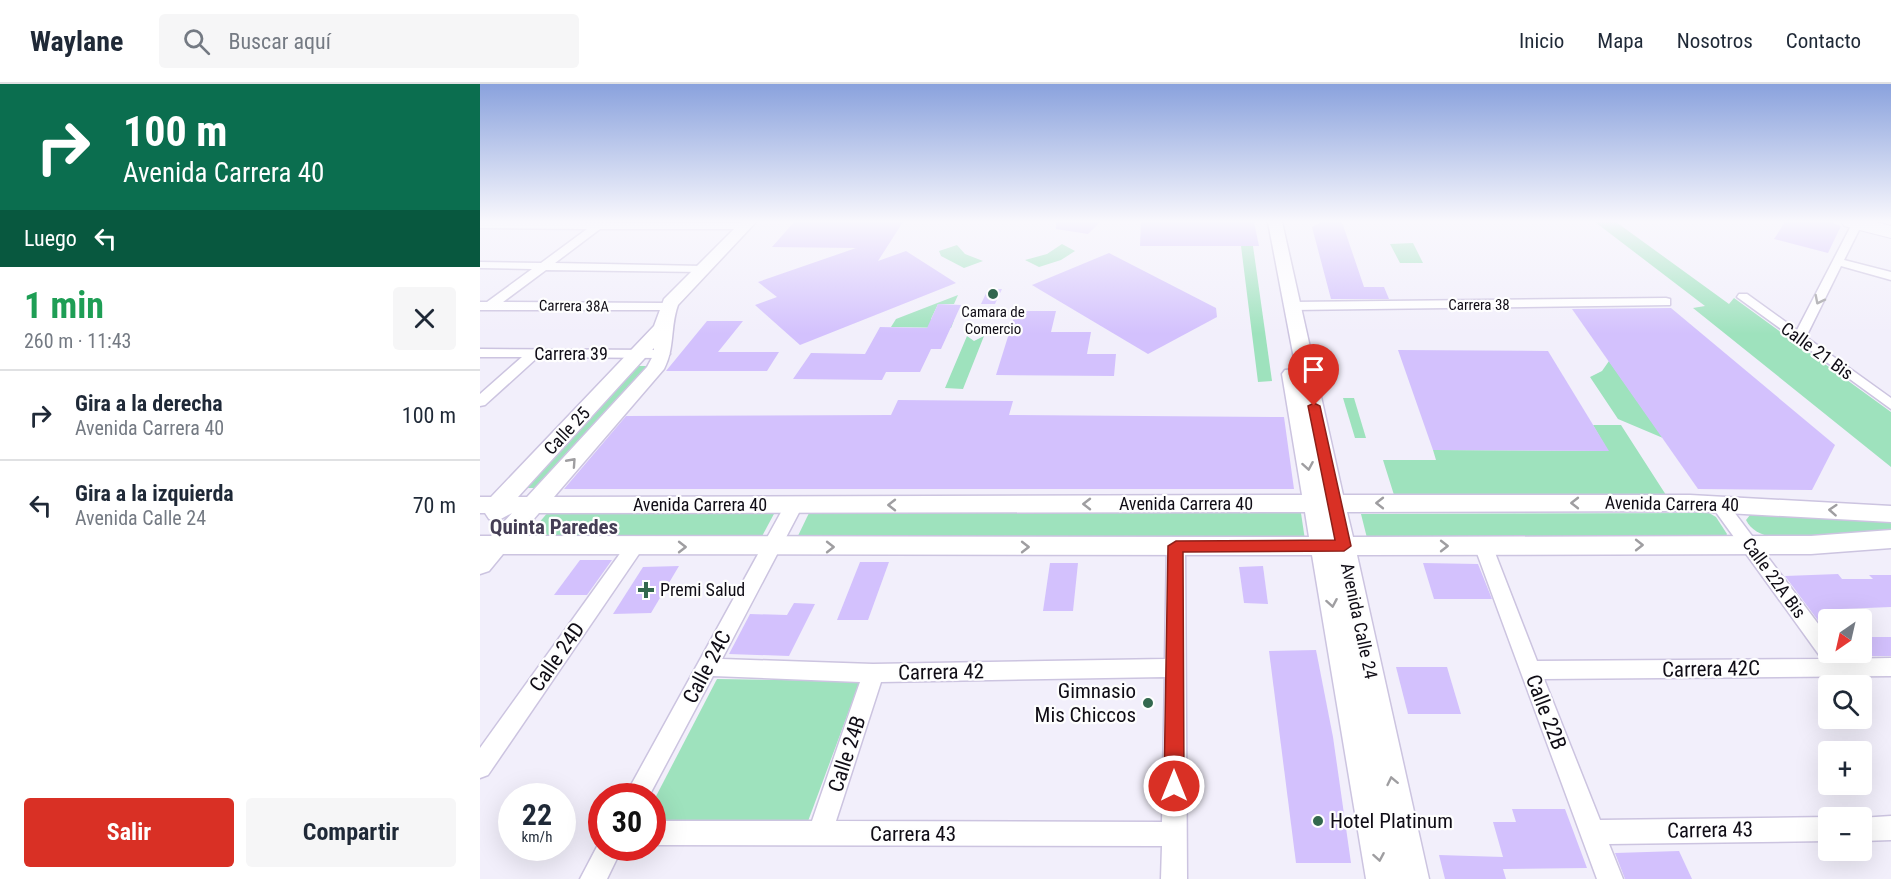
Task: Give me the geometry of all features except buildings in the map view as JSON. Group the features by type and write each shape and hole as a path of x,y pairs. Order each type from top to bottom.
{"main road":[{"path":"663,354 663,327 667,307 713,259"},
{"name":"Avenida Calle 24","path":"1271,259 1333,546 1412,879"},
{"name":"Avenida Calle 24","path":"1283,259 1293,306 1324,504"},
{"name":"Calle 25","path":"488,505 639,354 663,327"},
{"name":"Calle 25","path":"480,564 489,545 533,505 655,369 663,354"},
{"name":"Avenida Carrera 40","path":"488,505 1719,504 1891,514"},
{"path":"488,505 489,545 772,547 1857,543 1891,545"},
{"path":"1857,543 1891,539"},
{"name":"Avenida Calle 24","path":"1333,546 1383,879"}],"street":[{"path":"483,308 555,259"},
{"path":"1799,338 1839,259"},
{"path":"1838,262 1891,276"},
{"path":"480,265 704,269"},
{"name":"Calle 21 Bis","path":"1743,297 1891,405"},
{"name":"Carrera 38","path":"1293,306 1666,302"},
{"name":"Carrera 38A","path":"483,308 667,307"},
{"name":"Carrera 39","path":"480,353 663,354"},
{"path":"480,402 535,353"},
{"name":"Calle 22A Bis","path":"1719,504 1818,638"},
{"name":"Calle 24C","path":"644,783 794,505"},
{"name":"Calle 22B","path":"1483,545 1610,879"},
{"name":"Calle 24D","path":"480,767 635,546"},
{"path":"1173,879 1176,546"},
{"name":"Carrera 42C","path":"1530,670 1818,658"},
{"name":"Carrera 42C","path":"1867,663 1891,667"},
{"name":"Carrera 42","path":"707,667 873,673 1175,668"},
{"name":"Calle 24B","path":"820,834 873,673"},
{"path":"1872,829 1891,828"},
{"name":"Carrera 43","path":"1592,832 1818,829"},
{"name":"Carrera 43","path":"666,833 1174,834"},
{"path":"593,879 603,861"}],"green space":[{"path":"947,259 983,261 964,268"},
{"path":"1028,259 1062,259 1039,267 1025,260"},
{"path":"1243,259 1255,259 1272,381 1258,382"},
{"path":"1398,259 1421,259 1423,263 1400,263"},
{"path":"1644,259 1667,259 1729,304 1734,298 1891,412 1891,467 1693,308 1705,306"},
{"path":"958,295 954,304 938,304 931,319 954,320 951,328 891,327 896,319"},
{"path":"967,336 974,341 984,336 963,389 945,388"},
{"path":"1609,361 1663,438 1618,419 1590,377 1602,371"},
{"path":"638,366 647,366 536,488 525,488"},
{"path":"1343,398 1354,398 1366,438 1355,438"},
{"path":"1593,425 1621,425 1666,495 1394,495 1383,460 1436,460 1433,450 1608,451"},
{"path":"549,511 775,512 760,540 526,538"},
{"path":"809,513 1301,513 1305,540 796,540"},
{"path":"1709,513 1716,517 1727,534 1725,538 1367,538 1361,514"},
{"path":"1750,515 1891,522 1891,532 1771,537 1750,526 1746,520"},
{"path":"717,679 860,681 807,824 666,821 666,783 663,783"}],"place":[{"name":"Camara de Comercio","path":"993,294"},
{"name":"Premi Salud","path":"646,590"},
{"name":"Gimnasio Mis Chiccos","path":"1148,703"},
{"name":"Hotel Platinum","path":"1318,821"}],"district":[{"name":"Quinta Paredes","path":"554,527"}],"route":[{"path":"1174,786 1176,546 1344,546 1314,406"}]}
